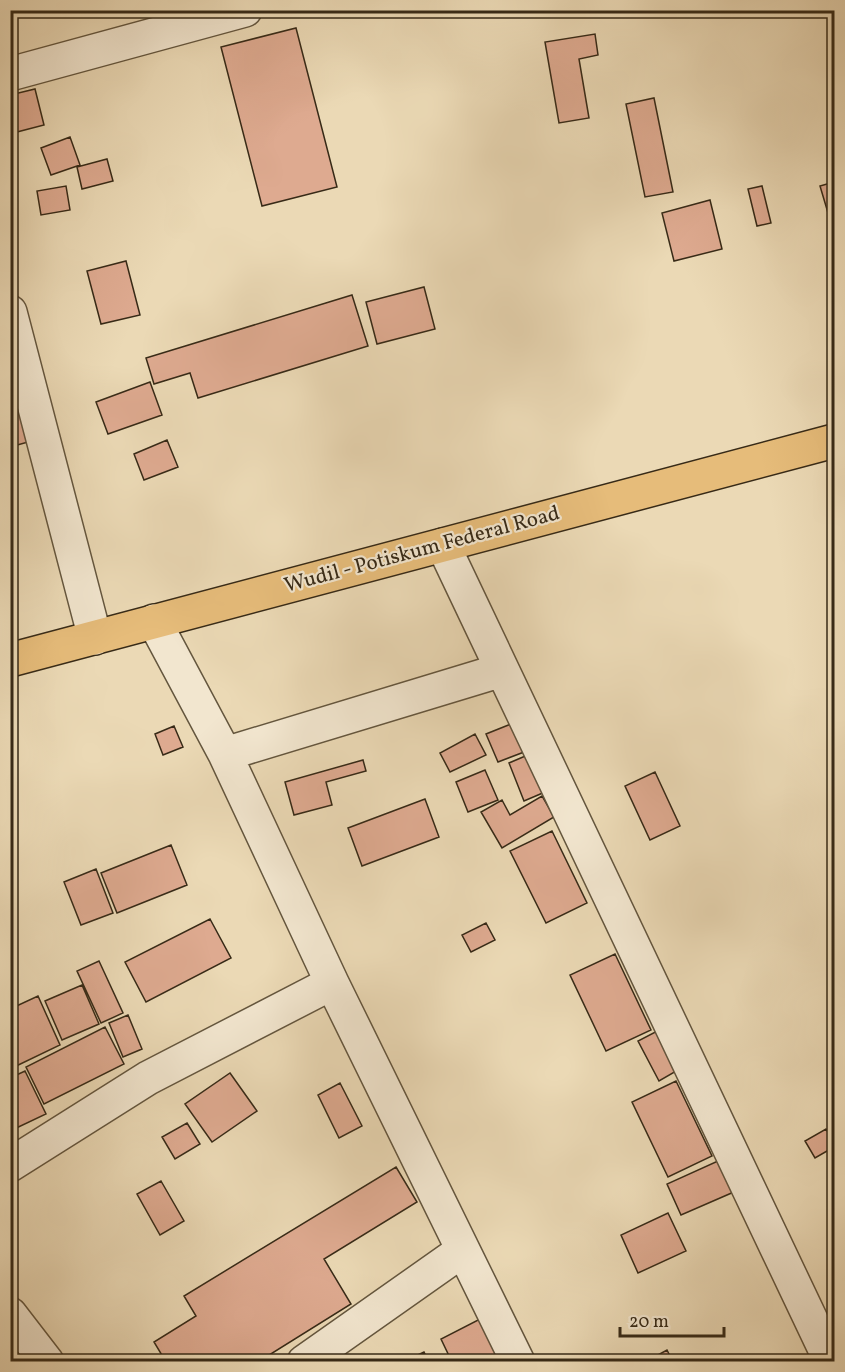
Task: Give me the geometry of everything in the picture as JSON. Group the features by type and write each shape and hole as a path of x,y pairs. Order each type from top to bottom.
{"main road":[{"name":"Wudil - Potiskum Federal Road","path":"10,660 834,441"}],"street":[{"path":"10,74 245,10"},
{"path":"10,312 95,638"},
{"path":"442,545 831,1362"},
{"path":"154,621 225,754 332,983 518,1362"},
{"path":"225,754 502,670"},
{"path":"10,1165 148,1078 332,983"},
{"path":"304,1362 463,1250"},
{"path":"10,1314 47,1362"}],"building":[{"path":"296,28 337,187 262,206 221,47"},
{"path":"595,34 598,55 579,59 589,118 559,123 545,42"},
{"path":"35,89 44,125 13,133 10,122 10,95"},
{"path":"654,98 673,192 645,197 626,104"},
{"path":"70,137 80,165 51,175 41,148"},
{"path":"107,159 113,181 82,189 77,167"},
{"path":"834,182 834,222 831,223 820,186"},
{"path":"66,186 70,210 41,215 37,191"},
{"path":"762,186 771,223 757,226 748,189"},
{"path":"710,200 722,249 674,261 662,213"},
{"path":"126,261 140,315 101,324 87,271"},
{"path":"424,287 435,329 377,344 366,302"},
{"path":"352,295 368,346 198,398 190,373 154,384 146,358"},
{"path":"23,380 39,439 10,447 10,384"},
{"path":"150,382 162,415 108,434 96,402"},
{"path":"167,440 178,467 144,480 134,454"},
{"path":"521,720 532,749 498,762 486,734"},
{"path":"174,726 183,747 163,755 155,734"},
{"path":"475,734 486,755 450,772 440,753"},
{"path":"530,754 545,792 524,801 509,763"},
{"path":"363,760 366,771 326,782 332,805 294,815 285,782"},
{"path":"485,770 498,800 468,812 456,782"},
{"path":"655,772 680,826 650,840 625,786"},
{"path":"542,796 554,817 502,848 481,812 502,800 510,815"},
{"path":"425,799 439,837 362,866 348,828"},
{"path":"552,831 587,903 546,923 510,851"},
{"path":"171,845 187,885 117,913 101,873"},
{"path":"96,869 113,913 81,925 64,882"},
{"path":"210,919 231,958 146,1002 125,962"},
{"path":"486,923 495,940 471,952 462,935"},
{"path":"615,954 651,1030 606,1051 570,975"},
{"path":"99,961 123,1013 101,1023 77,971"},
{"path":"82,985 99,1024 62,1040 45,1001"},
{"path":"38,996 60,1045 10,1069 10,1009"},
{"path":"128,1015 142,1049 123,1057 109,1023"},
{"path":"105,1027 124,1064 44,1104 26,1067"},
{"path":"665,1027 685,1066 659,1081 638,1041"},
{"path":"25,1071 46,1114 10,1131 10,1078"},
{"path":"230,1073 257,1111 212,1142 185,1104"},
{"path":"676,1081 712,1156 668,1177 632,1102"},
{"path":"340,1083 362,1126 339,1138 318,1095"},
{"path":"187,1123 200,1144 175,1159 162,1137"},
{"path":"826,1129 834,1147 815,1158 805,1141"},
{"path":"729,1156 743,1188 681,1215 667,1184"},
{"path":"396,1167 417,1202 324,1259 351,1304 258,1362 166,1362 154,1342 196,1316 184,1296"},
{"path":"161,1181 184,1221 160,1235 137,1194"},
{"path":"668,1213 686,1251 638,1273 621,1235"},
{"path":"10,1304 32,1362 10,1362"},
{"path":"482,1318 503,1362 452,1362 441,1339"},
{"path":"667,1350 673,1362 645,1362"},
{"path":"424,1352 429,1362 403,1362"}]}
